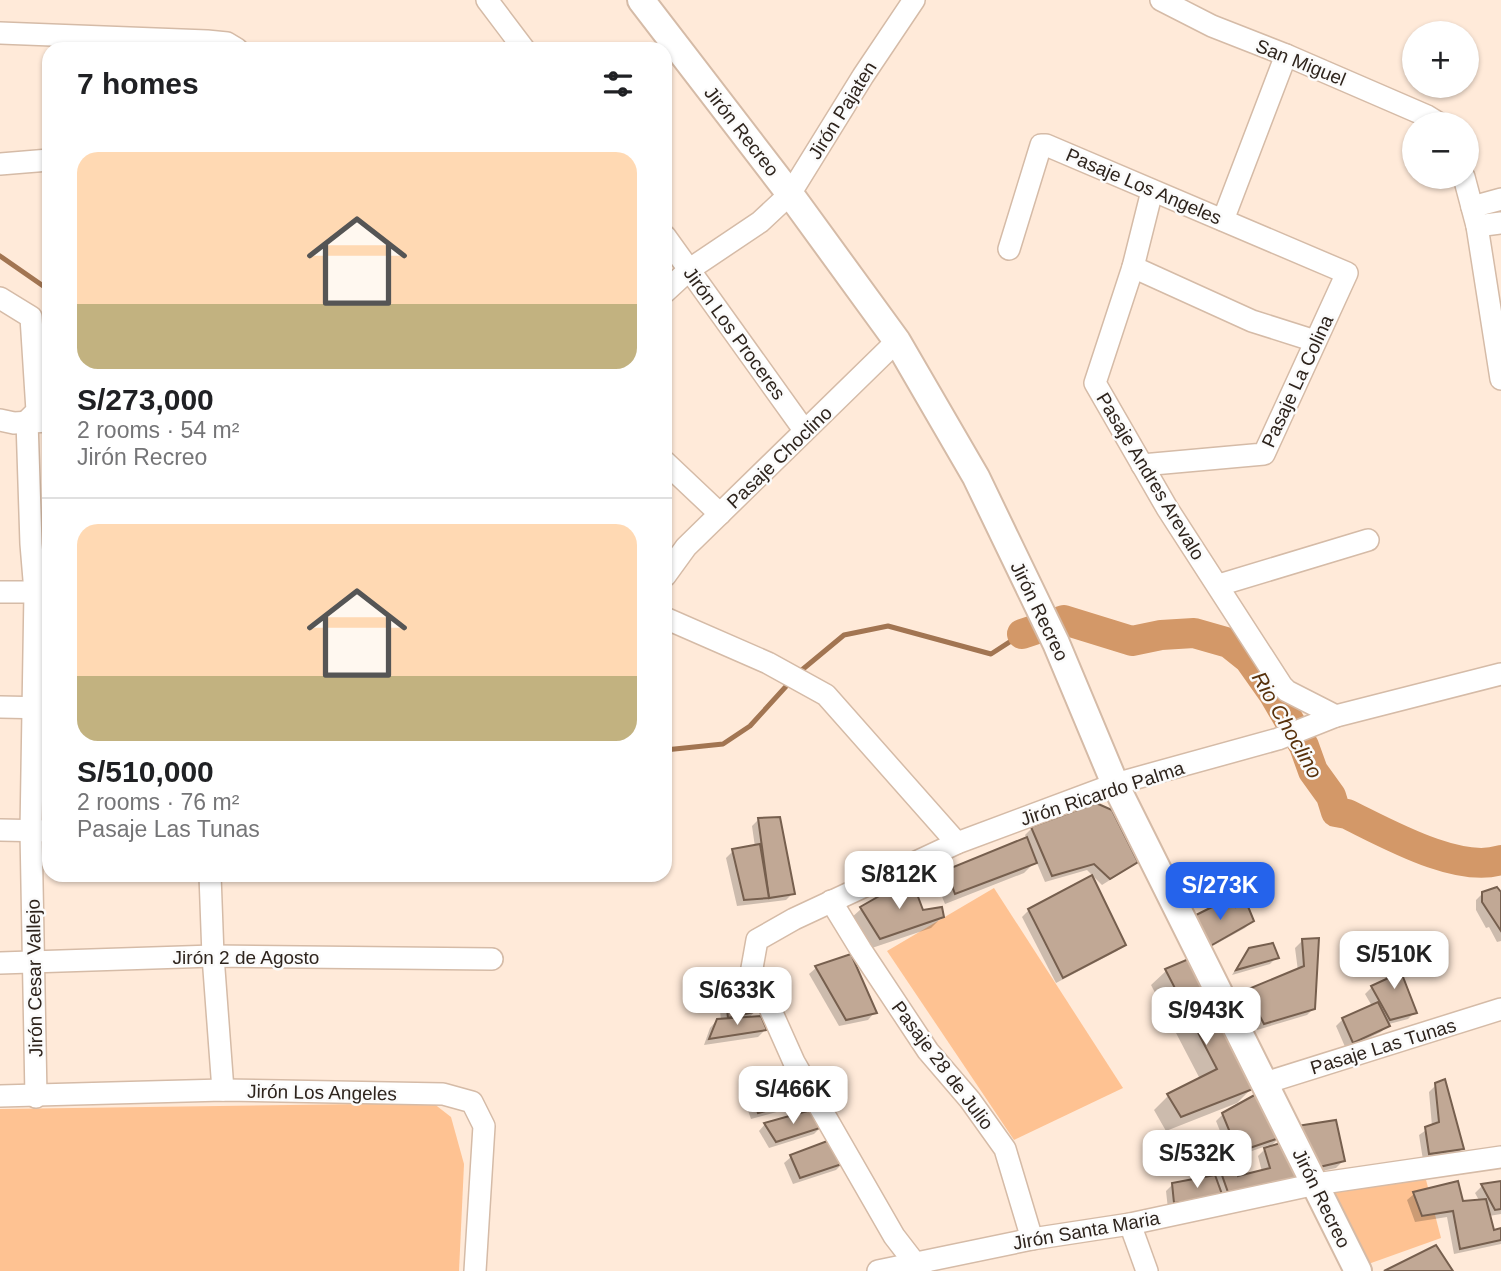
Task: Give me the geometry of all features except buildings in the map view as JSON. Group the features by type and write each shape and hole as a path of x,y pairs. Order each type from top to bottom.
{"main road":[{"name":"Jirón Recreo","path":"641,0 790,194 897,341 976,477 1056,643 1115,784 1358,1271"}],"street":[{"path":"487,0 519,42"},
{"name":"Jirón Pajaten","path":"672,286 690,269 760,222 790,194 914,0"},
{"name":"San Miguel","path":"1161,0 1191,7 1212,26 1418,112"},
{"path":"0,33 146,38 183,42"},
{"path":"1223,220 1286,55"},
{"name":"Pasaje Los Angeles","path":"1009,248 1041,145 1046,145 1347,273"},
{"path":"0,164 42,161"},
{"path":"1467,189 1501,379"},
{"name":"Pasaje Andres Arevalo","path":"1152,191 1133,267 1095,383 1142,466 1284,688 1336,716"},
{"path":"1474,216 1501,199"},
{"path":"1474,216 1501,223"},
{"name":"Jirón Los Proceres","path":"672,245 804,430"},
{"path":"1133,267 1252,321 1315,341"},
{"name":"Pasaje La Colina","path":"1142,466 1264,454 1347,273"},
{"name":"Jirón Cesar Vallejo","path":"0,298 31,317 37,411 27,421 42,708 34,962 36,1097"},
{"name":"Pasaje Choclino","path":"672,566 686,547 897,341"},
{"path":"0,420 13,423 42,421"},
{"path":"672,468 720,514"},
{"path":"1219,585 1368,540"},
{"path":"0,592 36,593"},
{"path":"672,621 768,663 826,695 957,843"},
{"name":"Jirón Ricardo Palma","path":"918,1266 894,1236 792,1056 752,968 757,940 831,901 957,843 1115,784 1278,739 1336,716 1501,674"},
{"path":"0,707 42,708"},
{"path":"0,830 40,831"},
{"path":"210,882 223,1090"},
{"name":"Pasaje 28 de Julio","path":"831,901 928,1051 970,1100 1005,1149 1031,1239"},
{"name":"Jirón 2 de Agosto","path":"0,963 213,956 492,959"},
{"name":"Pasaje Las Tunas","path":"1265,1083 1501,1009"},
{"name":"Jirón Los Angeles","path":"0,1096 223,1090 443,1094 472,1102 484,1126 475,1271"},
{"name":"Jirón Santa Maria","path":"878,1271 918,1266 1031,1239 1130,1224 1316,1184 1501,1157"},
{"path":"1130,1224 1147,1271"}],"shaded area":[{"path":"994,888 1123,1088 1014,1140 887,951"},
{"path":"433,1103 451,1117 464,1164 459,1271 0,1271 0,1109"},
{"path":"1424,1172 1441,1238 1360,1267 1320,1190"}],"waterway":[{"path":"0,256 42,285"},
{"name":"Rio Choclino","path":"1022,634 1064,620 1132,641 1161,635 1194,633 1229,643 1249,659 1273,693 1304,746 1313,771 1331,796 1336,812 1347,814 1402,841 1444,857 1484,863 1501,860"},
{"path":"797,674 844,635 888,626 991,654 1022,634"},
{"path":"672,749 723,744 750,726 790,682"}]}
